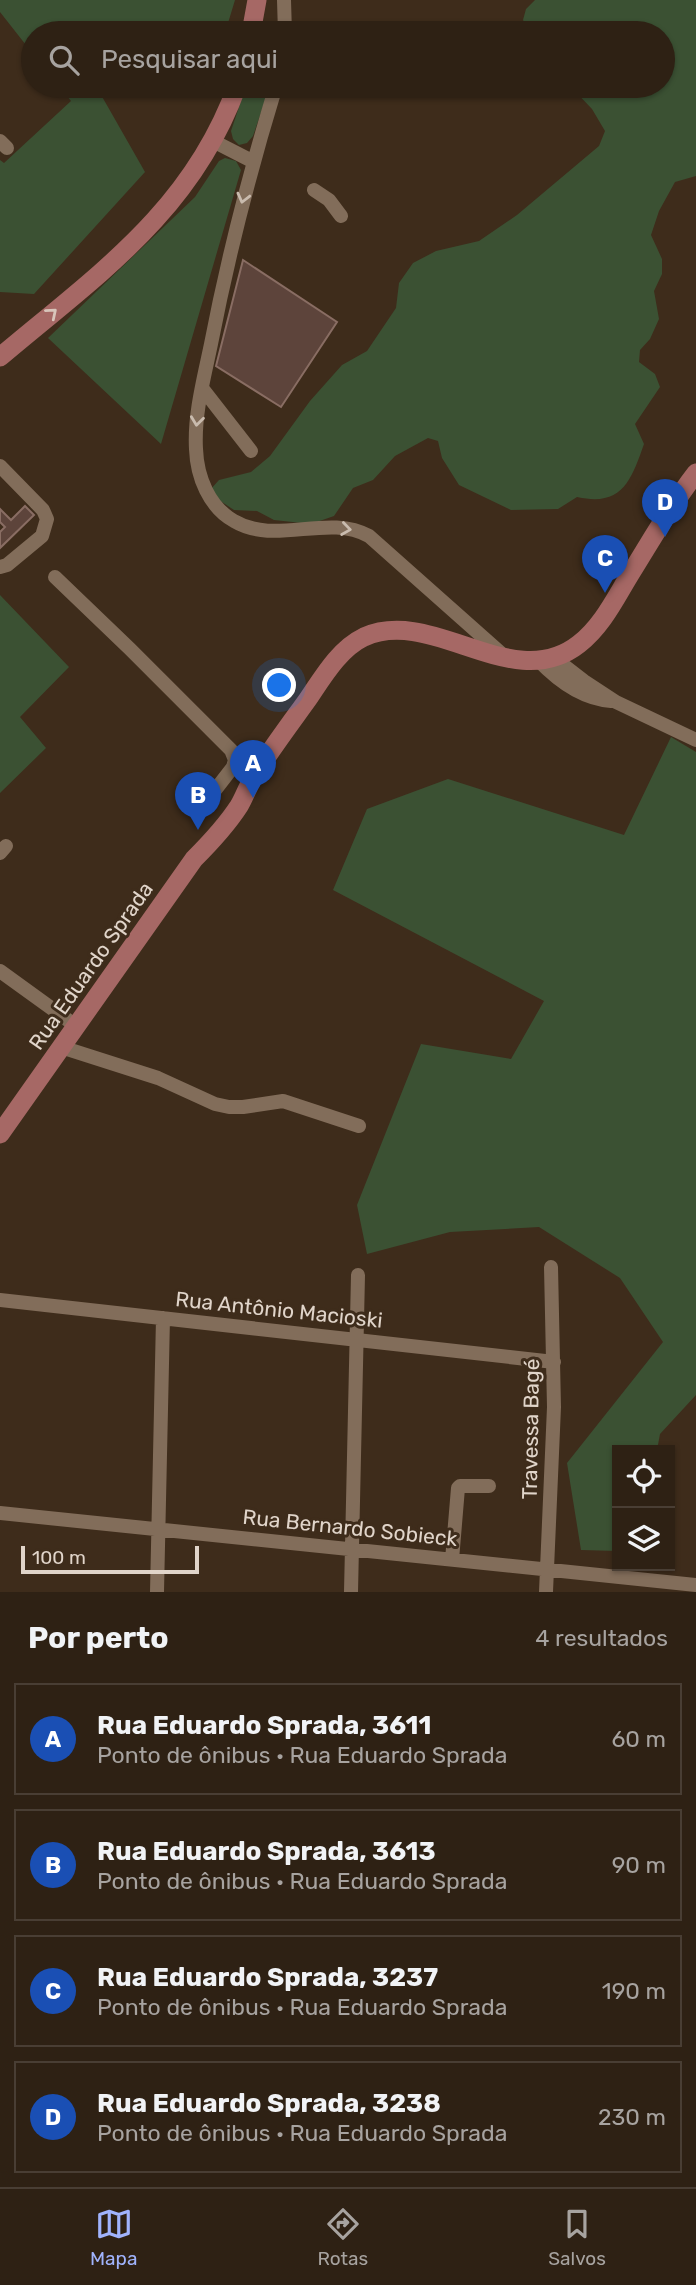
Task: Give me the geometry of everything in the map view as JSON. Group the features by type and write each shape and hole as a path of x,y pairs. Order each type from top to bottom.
{"main road":[{"path":"253,21 257,0"},
{"path":"0,357 139,238 176,197 213,141 232,98"},
{"path":"546,658 579,644 598,624 695,475"},
{"name":"Rua Eduardo Sprada","path":"0,1133 194,859 215,838 240,804 254,776 334,663 351,645 379,632 409,631 505,657 546,658"}],"street":[{"path":"284,0 285,21"},
{"path":"272,98 252,161 232,240 202,388 196,434 197,465 208,494 222,513 235,522 262,530 281,532 333,528 360,531 505,657"},
{"path":"213,141 252,161"},
{"path":"314,190 329,200 341,216"},
{"path":"202,388 251,451"},
{"path":"0,466 43,510 47,519 42,536 7,565 0,567"},
{"path":"55,577 231,750 235,760 233,767 202,807"},
{"path":"546,658 616,702 696,740"},
{"path":"0,971 76,1026"},
{"path":"61,1047 158,1078 215,1104 243,1107 283,1101 359,1125"},
{"name":"Travessa Bagé","path":"546,1592 554,1407 551,1266"},
{"path":"351,1592 358,1275"},
{"name":"Rua Antônio Macioski","path":"0,1300 554,1362"},
{"path":"158,1592 163,1318"},
{"path":"452,1560 458,1488 489,1486"},
{"name":"Rua Bernardo Sobieck","path":"0,1513 696,1585"}],"green space":[{"path":"0,0 235,0 229,21 21,21 21,39 0,12"},
{"path":"535,0 696,0 696,176 675,182 659,211 651,235 662,259 662,274 654,291 659,319 650,339 640,350 639,362 655,374 660,387 635,424 644,444 629,480 615,494 605,498 577,497 558,509 511,510 459,485 442,458 438,441 428,438 395,456 373,480 353,488 334,516 311,524 274,520 257,511 234,510 213,496 210,490 219,480 251,472 270,456 310,401 342,365 367,351 396,308 399,283 413,263 436,251 479,241 517,215 599,146 605,131 592,109 581,98 675,98 675,21 524,21 526,9"},
{"path":"69,98 103,98 145,172 34,294 0,292 0,160 4,163 71,101"},
{"path":"242,98 266,98 253,136 247,143 239,145 233,139 231,131"},
{"path":"225,158 236,161 241,170 161,444 48,338 195,197 219,161"},
{"path":"0,595 69,667 20,717 46,748 0,793"},
{"path":"671,737 696,752 696,1395 660,1434 658,1445 612,1445 612,1551 581,1550 567,1463 663,1342 620,1278 539,1227 450,1232 367,1254 357,1205 421,1044 511,1059 544,1001 333,890 367,809 448,779 624,835"}],"building":[{"path":"243,260 337,322 281,407 216,366"},
{"path":"25,506 34,515 0,548 0,532 5,527 0,522 0,509 11,520"}],"place":[{"name":"Rua Eduardo Sprada, 3238","path":"665,537"},
{"name":"Rua Eduardo Sprada, 3237","path":"605,593"},
{"name":"Rua Eduardo Sprada, 3611","path":"253,798"},
{"name":"Rua Eduardo Sprada, 3613","path":"198,830"}]}
